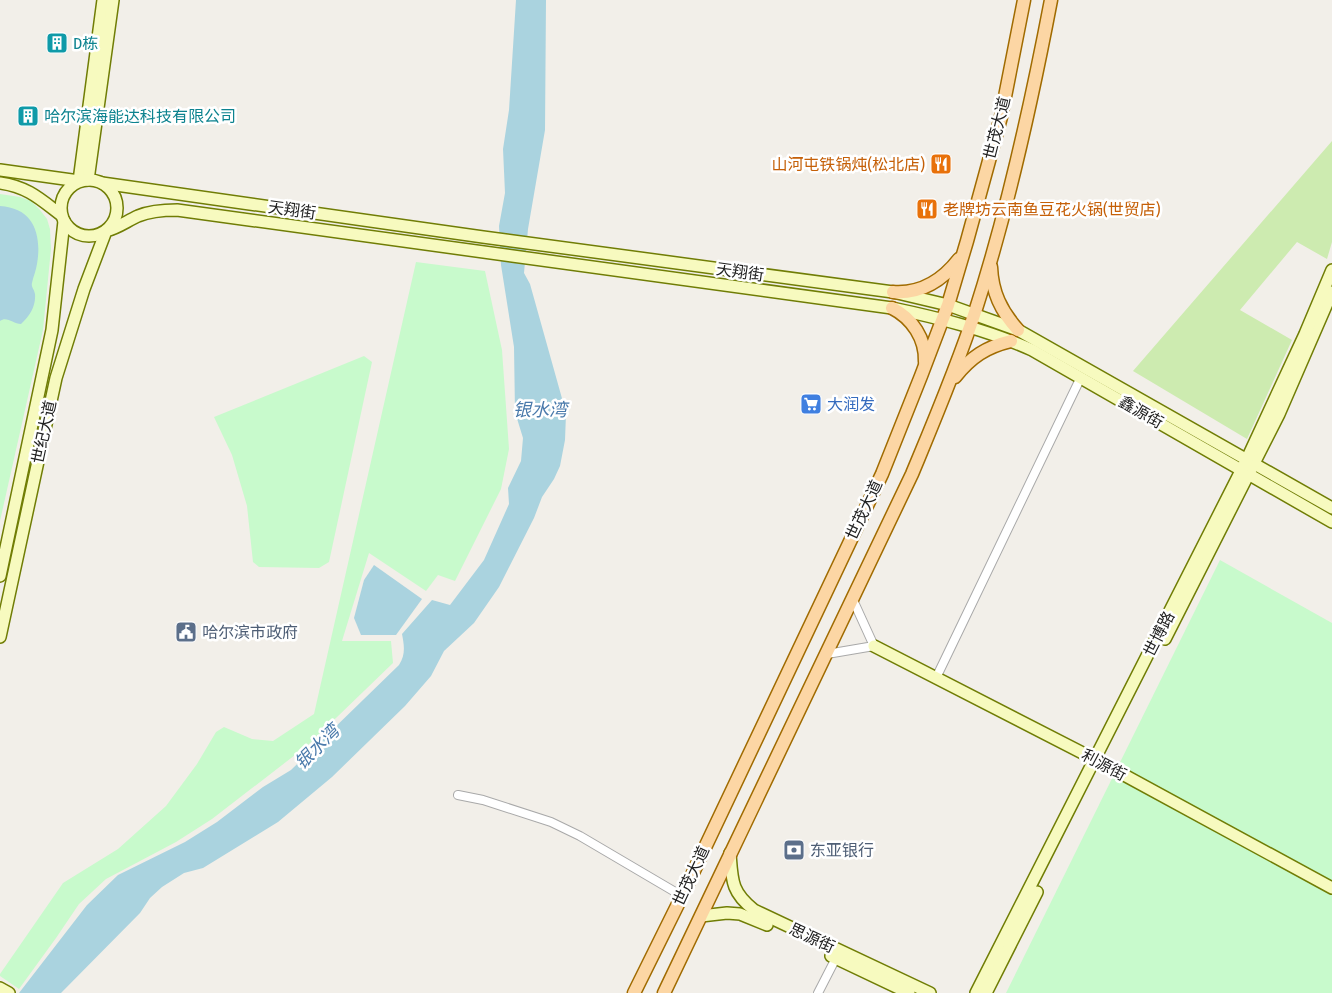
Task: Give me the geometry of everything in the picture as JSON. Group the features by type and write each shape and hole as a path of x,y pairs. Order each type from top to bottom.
{"main road":[{"path":"84,181 103,0"},
{"path":"84,181 113,0"},
{"name":"世茂大道","path":"634,993 882,474 921,376 948,305 1001,117 1024,0"},
{"name":"世茂大道","path":"664,993 912,474 948,386 975,313 991,258 1026,123 1051,0"},
{"path":"0,170 102,183 113,194 116,201 114,217 106,231 96,235 80,235 67,227 62,218 40,198 14,185 0,183"},
{"path":"62,218 61,208 65,194 70,188 84,181"},
{"name":"天翔街","path":"102,183 531,244 893,292 948,305"},
{"name":"天翔街","path":"106,231 115,229 138,216 151,212 177,210 892,308 942,320"},
{"name":"世纪大道","path":"0,576 52,330 62,218"},
{"name":"世纪大道","path":"0,637 56,378 84,289 106,231"},
{"path":"893,292 914,291 941,279 961,257 967,241"},
{"path":"948,386 967,362 976,355 1015,335 995,293 992,280 991,258"},
{"name":"世博路","path":"986,993 1247,467 1332,270"},
{"name":"世博路","path":"1247,467 1287,397 1332,292"},
{"name":"鑫源街","path":"948,305 975,313 1015,335 1247,467 1332,522"},
{"path":"892,308 904,314 917,331 923,344 925,360 921,376"},
{"name":"鑫源街","path":"942,320 969,328 1015,335 1032,350 1247,467 1332,508"},
{"name":"利源街","path":"874,646 1099,762 1332,888"},
{"name":"世博路","path":"976,993 1099,762"},
{"name":"思源街","path":"730,853 734,888 741,899 754,910 930,993"},
{"name":"思源街","path":"701,916 727,913 740,914 909,993"}],"street":[{"path":"936,678 1082,377"},
{"path":"827,654 874,646 852,600"},
{"path":"458,795 483,800 551,822 580,836 682,896"},
{"path":"818,993 836,958"}],"green space":[{"path":"1332,141 1332,242 1327,259 1297,242 1240,310 1292,340 1247,439 1133,371"},
{"path":"0,194 31,201 40,210 47,219 50,229 51,249 43,330 0,521"},
{"path":"416,262 485,271 502,350 509,449 501,489 455,581 438,575 426,591 369,553 342,641 391,641 393,663 308,745 212,819 176,842 106,879 79,904 19,989 0,976 0,974 63,883 118,849 166,806 197,764 216,732 224,727 252,739 273,741 314,714"},
{"path":"364,356 372,362 329,562 319,568 259,567 253,562 247,506 232,455 214,417"},
{"path":"1220,560 1332,623 1332,993 1006,993"}],"water":[{"name":"银水湾","path":"516,0 546,0 545,130 528,229 524,273 530,284 566,414 565,440 560,466 554,479 542,497 534,518 499,587 474,623 444,651 431,676 405,706 332,777 278,822 203,868 184,873 162,887 150,898 140,913 61,993 19,993 87,905 118,875 185,842 217,822 263,787 291,770 399,665 404,653 402,634 432,600 450,605 484,560 509,504 508,488 521,461 523,438 515,412 514,347 501,265 499,226 505,193 503,149 509,110"},
{"path":"0,206 12,208 28,218 33,225 38,243 37,267 32,284 35,294 34,303 30,314 21,324 5,319 0,321"},
{"path":"374,565 422,599 396,635 361,635 354,618 364,580"}],"place":[{"name":"D栋","path":"57,43"},
{"name":"哈尔滨海能达科技有限公司","path":"28,116"},
{"name":"山河屯铁锅炖(松北店)","path":"941,164"},
{"name":"老牌坊云南鱼豆花火锅(世贸店)","path":"927,209"},
{"name":"大润发","path":"811,404"},
{"name":"哈尔滨市政府","path":"186,632"},
{"name":"东亚银行","path":"794,850"}]}
